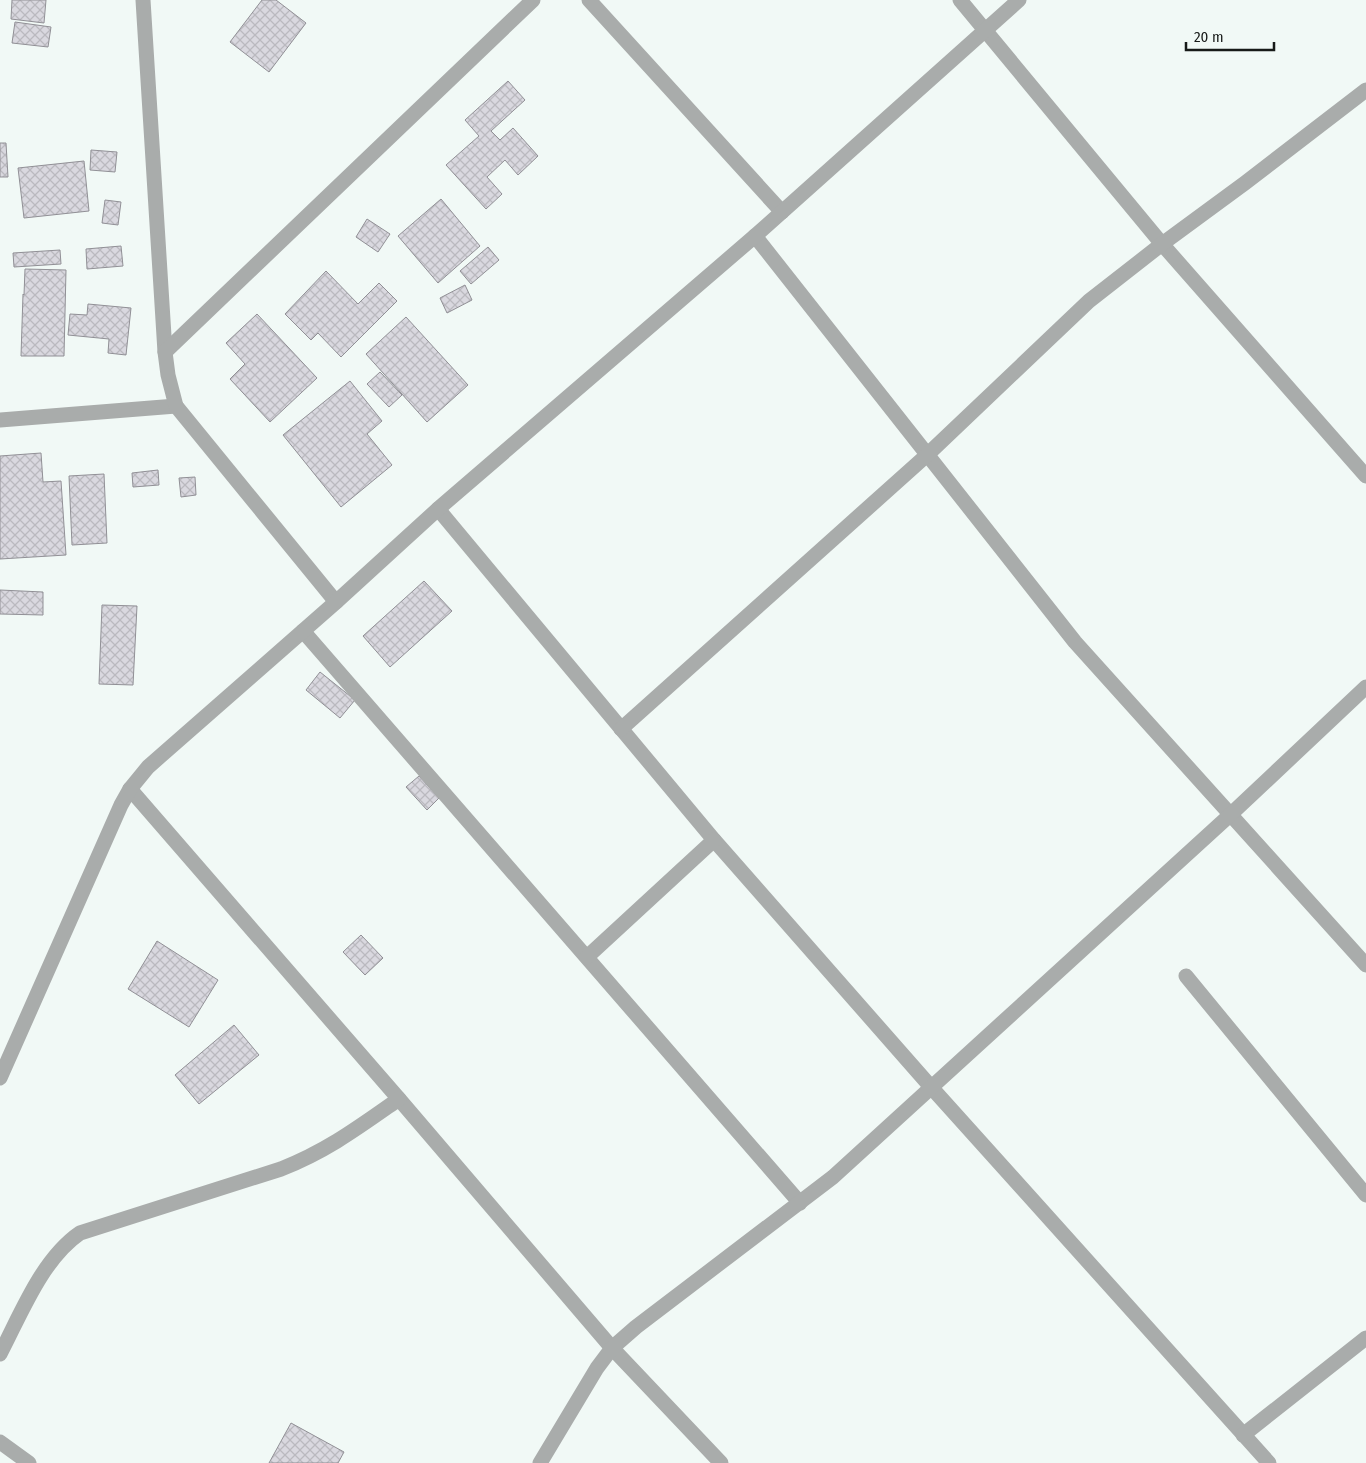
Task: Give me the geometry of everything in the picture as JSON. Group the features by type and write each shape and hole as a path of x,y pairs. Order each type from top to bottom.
{"street":[{"path":"142,0 165,352 168,375 176,406 336,602"},
{"path":"165,352 534,0"},
{"path":"589,0 782,212"},
{"path":"960,0 1162,244 1366,476"},
{"path":"0,1078 108,832 130,789 148,767 336,602 438,509 755,236 1018,0"},
{"path":"621,729 927,455 1089,302 1162,244 1366,90"},
{"path":"755,236 1075,642 1366,965"},
{"path":"0,420 176,406"},
{"path":"438,509 714,840 931,1087 1268,1463"},
{"path":"303,631 800,1203"},
{"path":"540,1463 597,1368 612,1348 636,1327 833,1177 1230,815 1366,687"},
{"path":"130,789 612,1348 721,1463"},
{"path":"587,957 714,840"},
{"path":"1186,976 1366,1195"},
{"path":"0,1354 48,1263 66,1242 80,1233 308,1158 332,1145 400,1100"},
{"path":"1243,1435 1366,1338"},
{"path":"0,1442 29,1463"}],"building":[{"path":"12,0 46,0 44,23 11,19"},
{"path":"262,0 276,0 306,23 269,72 230,42"},
{"path":"15,22 51,27 48,47 12,43"},
{"path":"508,81 525,100 491,131 500,140 513,128 538,156 518,175 505,160 487,177 502,194 486,209 446,165 479,136 465,120"},
{"path":"0,143 6,143 8,177 0,177"},
{"path":"91,150 117,152 115,172 90,170"},
{"path":"84,161 89,211 24,218 18,168"},
{"path":"441,199 480,246 438,283 398,236"},
{"path":"105,200 121,202 118,225 102,223"},
{"path":"367,219 390,234 378,252 356,237"},
{"path":"121,246 123,266 87,269 86,249"},
{"path":"488,247 499,260 471,284 460,271"},
{"path":"60,250 61,264 14,267 13,253"},
{"path":"25,269 66,270 64,356 21,356"},
{"path":"326,271 358,304 379,283 397,301 341,357 318,333 311,340 285,314"},
{"path":"465,285 472,300 447,313 440,298"},
{"path":"88,304 131,308 126,355 108,353 109,339 68,335 70,314 87,315"},
{"path":"257,314 317,378 270,422 230,379 245,364 226,343"},
{"path":"406,317 468,385 427,422 366,354"},
{"path":"380,372 402,395 389,407 367,384"},
{"path":"350,381 382,421 367,434 392,465 341,507 283,435"},
{"path":"41,453 43,482 61,481 66,555 0,559 0,456"},
{"path":"158,470 159,485 133,487 132,473"},
{"path":"104,474 107,543 72,545 69,476"},
{"path":"195,477 196,495 181,497 179,478"},
{"path":"424,581 452,611 390,667 363,636"},
{"path":"0,590 43,592 43,615 0,614"},
{"path":"102,605 137,606 133,685 99,684"},
{"path":"320,672 355,700 340,718 306,690"},
{"path":"419,776 439,798 427,810 406,787"},
{"path":"361,935 383,958 365,975 343,952"},
{"path":"157,941 218,980 189,1027 128,989"},
{"path":"234,1025 259,1055 199,1104 175,1075"},
{"path":"291,1423 344,1452 338,1463 269,1463"}]}
